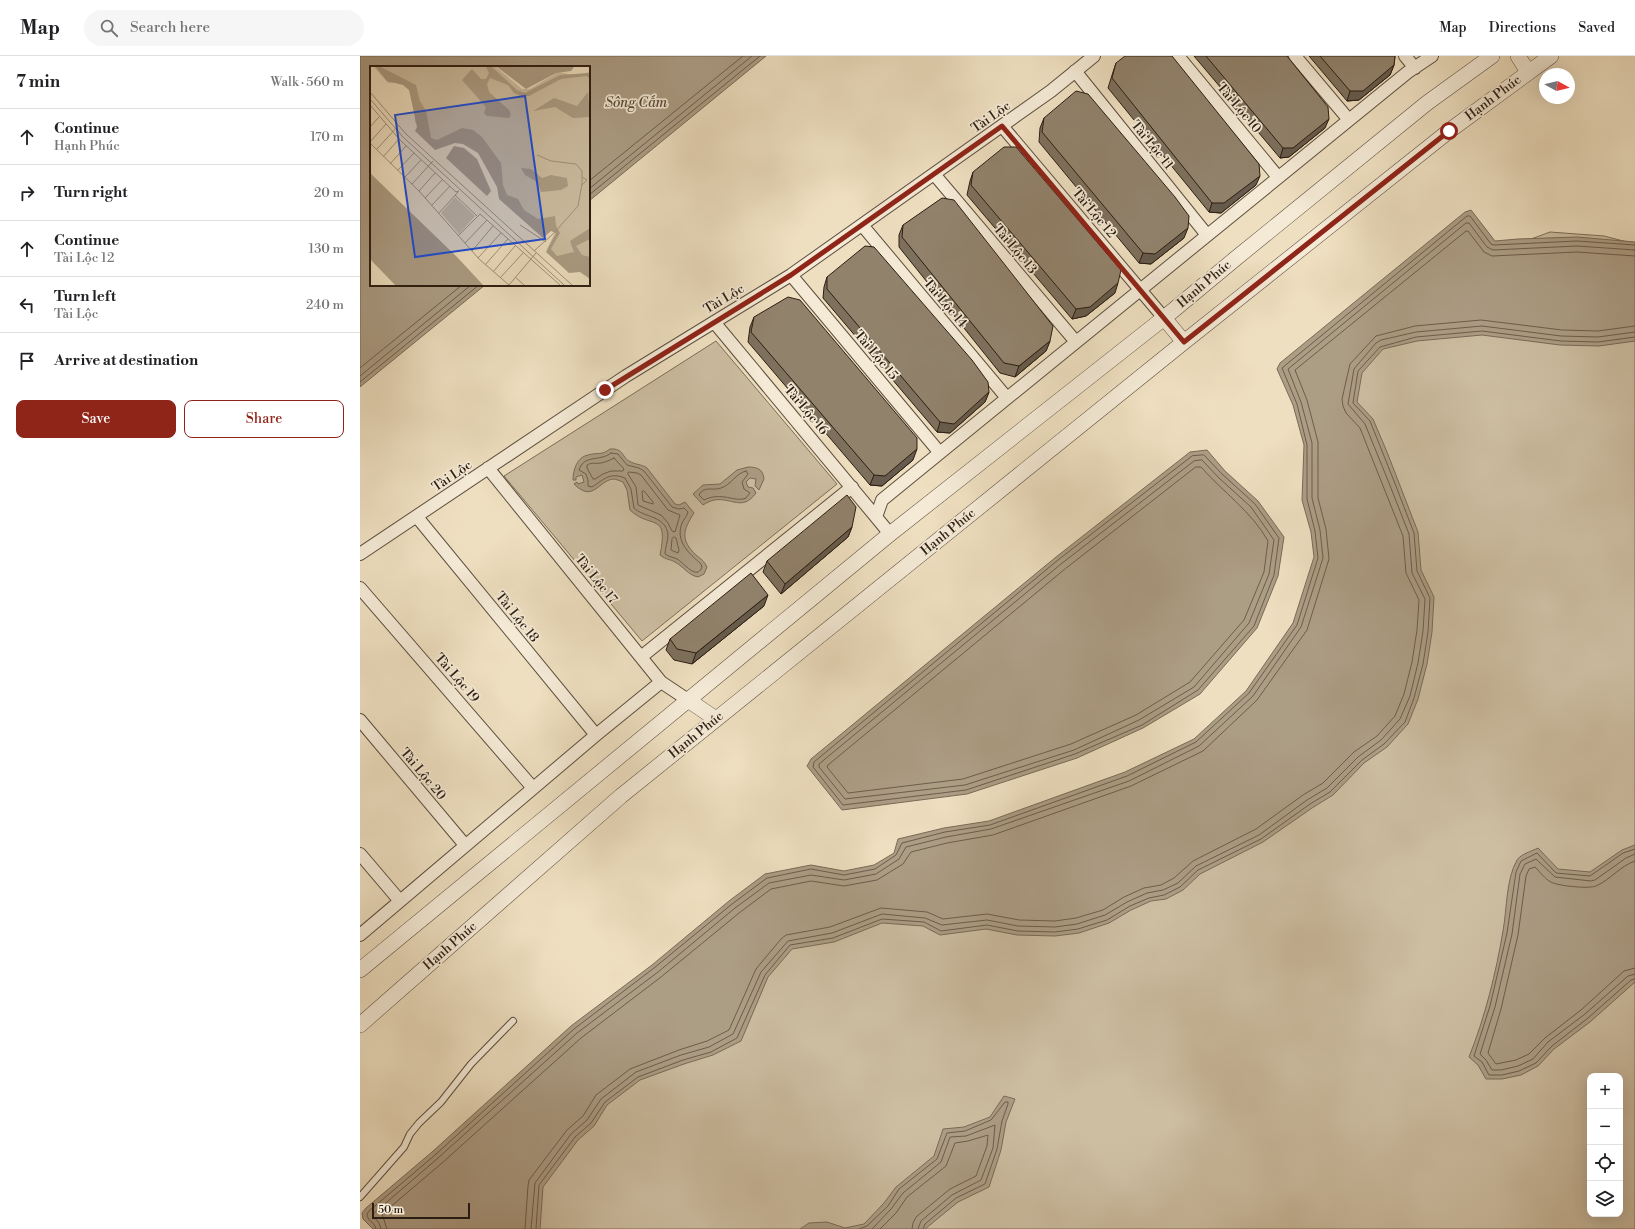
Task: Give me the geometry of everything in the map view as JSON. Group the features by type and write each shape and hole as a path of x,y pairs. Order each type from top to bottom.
{"street":[{"name":"Tài Lộc","path":"360,554 626,376 791,275 1050,92 1094,56"},
{"name":"Tài Lộc 10","path":"1178,56 1278,177"},
{"path":"1295,56 1349,120"},
{"path":"1405,56 1414,68"},
{"path":"876,516 882,500 1278,177 1414,68 1432,56"},
{"name":"Hạnh Phúc","path":"360,970 890,534 1164,318 1427,103 1492,56"},
{"path":"1518,56 1528,72"},
{"name":"Hạnh Phúc","path":"360,1025 621,796 1184,342 1449,131 1552,56"},
{"name":"Tài Lộc 11","path":"1075,71 1207,235"},
{"name":"Tài Lộc 12","path":"1002,126 1164,318"},
{"name":"Tài Lộc 13","path":"934,174 1076,342"},
{"name":"Tài Lộc 14","path":"862,225 1007,398"},
{"name":"Tài Lộc 15","path":"791,275 940,453"},
{"path":"1164,318 1184,342"},
{"name":"Tài Lộc 16","path":"714,322 890,534"},
{"name":"Tài Lộc 17","path":"488,468 661,682 688,700"},
{"path":"641,657 852,487"},
{"name":"Tài Lộc 18","path":"417,517 596,735"},
{"name":"Tài Lộc 19","path":"360,588 533,788"},
{"path":"360,935 465,845 661,682"},
{"path":"688,700 716,719"},
{"name":"Tài Lộc 20","path":"360,720 465,845"},
{"path":"360,854 400,901"}],"lane":[{"path":"360,1197 404,1147 410,1134 419,1123 441,1102 471,1064 513,1020"}],"shaded area":[{"path":"1550,232 1604,236 1635,244 1635,1229 451,1229 758,947 918,894 1320,680 1345,355 1512,246"},
{"path":"716,341 837,484 642,641 504,476"}],"water":[{"name":"Sông Cấm","path":"360,56 766,56 590,200 590,66 370,66 370,286 484,286 360,387"},
{"path":"1471,210 1495,241 1577,237 1635,242 1635,341 1599,346 1560,345 1482,335 1417,341 1383,349 1362,373 1357,402 1373,419 1387,452 1418,532 1421,570 1434,597 1432,632 1427,664 1418,699 1408,724 1387,747 1364,763 1333,795 1263,842 1200,874 1183,890 1166,899 1151,901 1131,910 1109,923 1079,933 1055,936 1017,935 986,929 940,935 923,926 882,923 834,942 792,949 768,977 741,1041 713,1055 640,1080 607,1105 594,1126 578,1140 543,1187 540,1229 373,1229 363,1219 362,1213 366,1208 432,1152 571,1026 652,965 729,901 765,874 811,865 844,871 874,865 894,853 898,839 944,828 989,821 1125,772 1194,739 1246,691 1293,623 1314,557 1311,532 1302,500 1304,445 1293,405 1277,369 1280,363 1465,212"},
{"path":"610,449 618,450 628,460 647,468 675,504 679,505 685,502 694,513 687,525 685,540 691,550 705,563 707,567 704,574 698,577 695,576 675,562 660,555 662,532 660,527 638,516 630,510 627,490 623,482 613,479 603,483 591,491 586,492 574,484 577,482 578,484 584,482 582,475 576,477 576,480 573,480 576,464 581,458 591,454 602,453"},
{"path":"1207,450 1225,471 1258,501 1284,537 1278,576 1257,628 1200,694 1143,728 1077,758 967,794 842,810 807,766 811,759 1056,557 1190,452"},
{"path":"748,467 759,469 764,479 759,490 755,486 756,479 750,478 746,482 748,487 753,488 756,493 746,502 741,503 726,500 714,500 703,505 693,494 703,485 720,484 737,470"},
{"path":"1635,845 1635,982 1590,1022 1554,1049 1538,1066 1521,1075 1502,1079 1486,1079 1478,1065 1469,1057 1485,1011 1497,963 1509,885 1513,868 1517,860 1524,854 1538,848 1558,869 1590,872 1622,850"},
{"path":"1004,1096 1015,1099 1006,1122 1001,1150 989,1187 958,1202 925,1229 800,1229 809,1223 827,1222 845,1228 864,1224 884,1203 896,1187 934,1156 943,1129 964,1127 990,1117"}],"building":[{"path":"1125,56 1172,56 1259,164 1260,176 1224,203 1212,203 1112,78 1116,63"},
{"path":"1206,56 1287,56 1328,107 1329,119 1293,148 1283,148"},
{"path":"1320,56 1395,56 1394,65 1363,91 1350,91"},
{"path":"1076,91 1088,94 1175,197 1189,216 1188,228 1155,254 1143,253 1042,132 1044,118"},
{"path":"1004,147 1016,147 1121,270 1118,283 1090,307 1076,309 971,185 973,172"},
{"path":"942,198 954,200 1053,326 1050,341 1019,366 1004,363 902,237 903,225"},
{"path":"865,246 874,247 972,360 988,382 989,392 954,424 940,422 827,289 827,277"},
{"path":"788,297 800,300 917,438 917,449 885,476 874,475 751,332 754,317"},
{"path":"847,495 856,507 852,527 785,584 767,561"},
{"path":"751,573 768,595 696,653 677,649 670,639"}],"route":[{"path":"605,390 791,275 1002,126 1141,289 1184,342 1449,131"}]}
